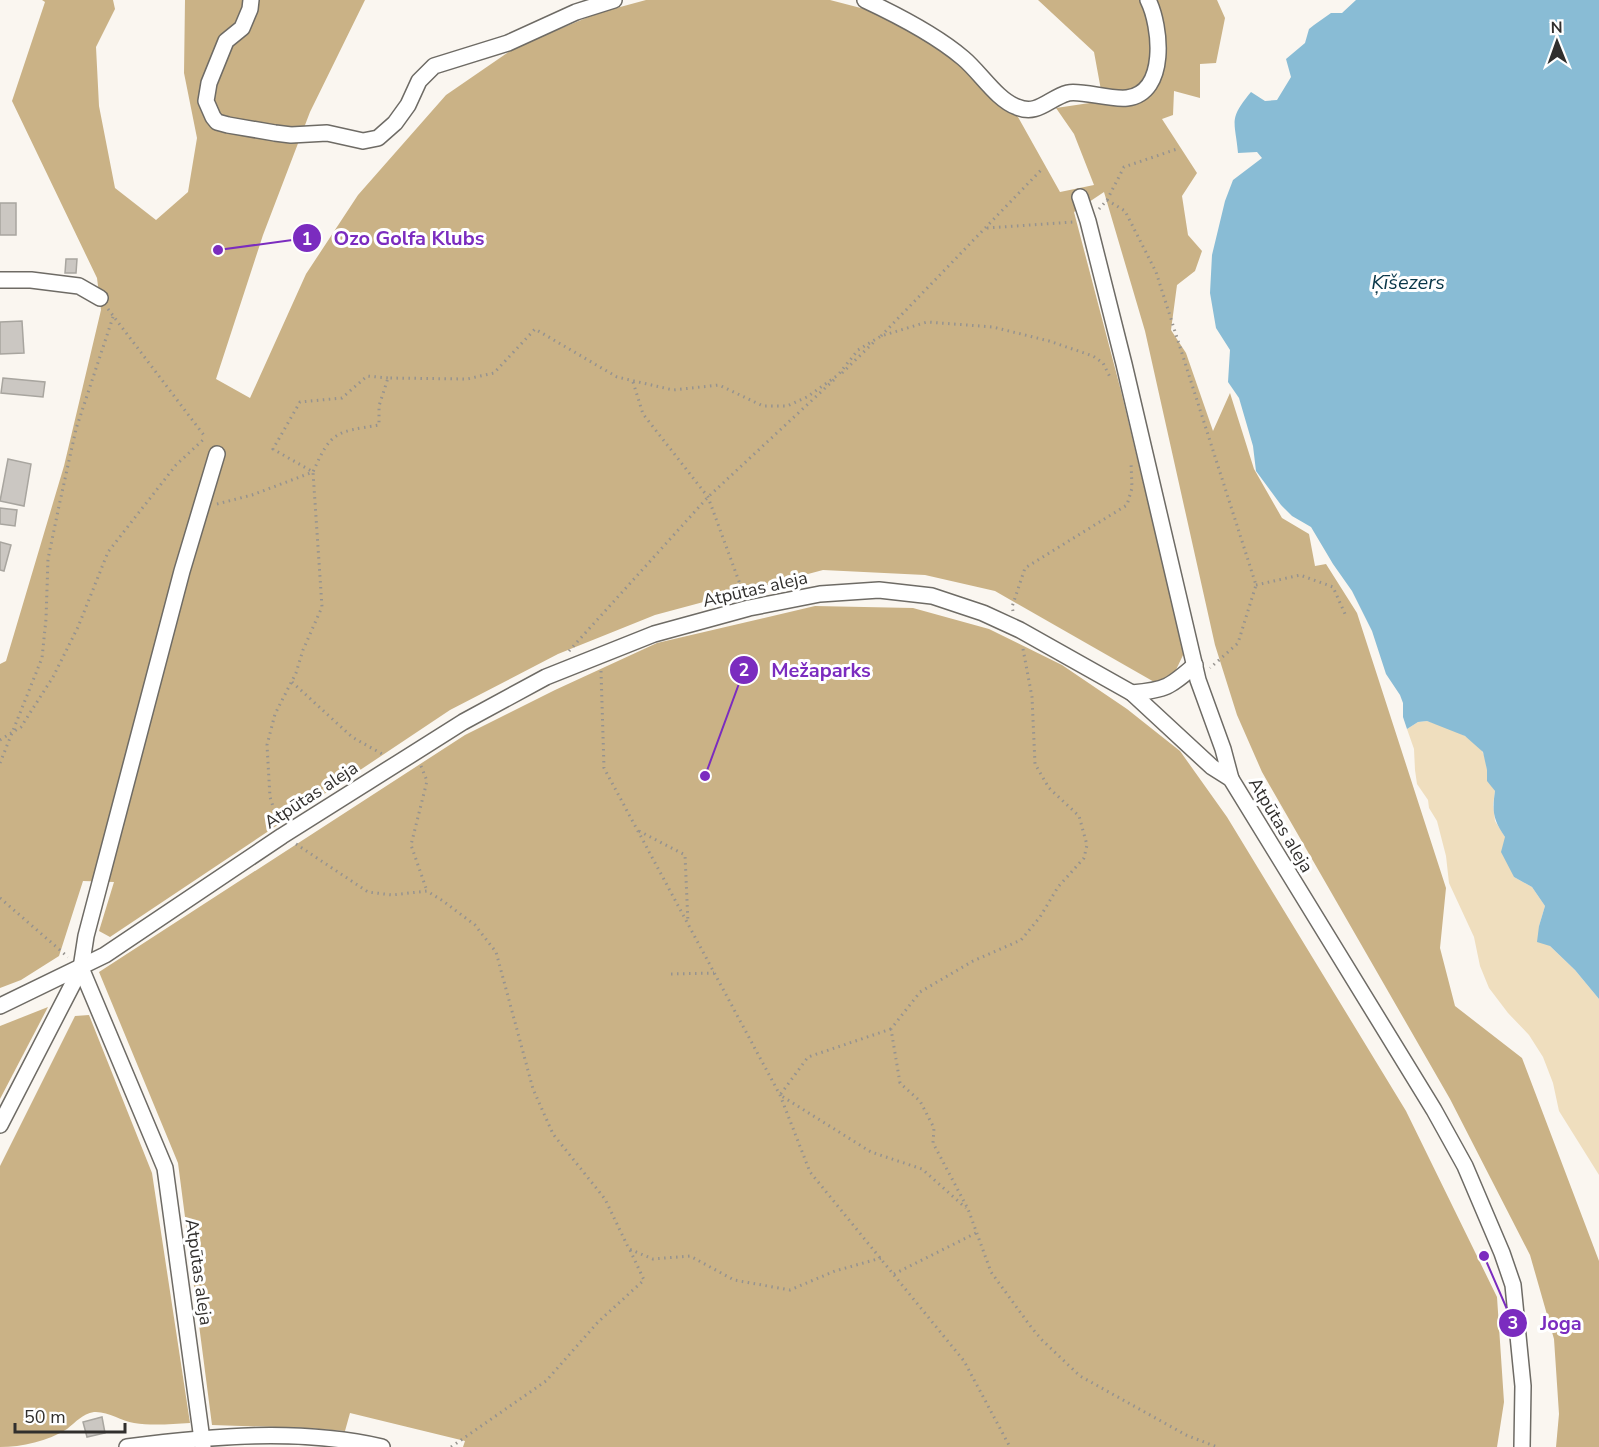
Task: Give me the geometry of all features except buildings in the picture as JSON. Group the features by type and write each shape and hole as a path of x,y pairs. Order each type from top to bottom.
{"street":[{"path":"251,0 250,9 242,28 226,41 209,82 206,101 213,117 217,122 228,125 275,133 327,134 363,141 378,138 395,123 408,105 419,81 434,66 508,43 576,12 614,0"},
{"path":"865,0 937,39 963,57 1009,103 1026,110 1039,108 1069,93 1127,98 1146,88 1156,70 1158,43 1156,22 1148,0"},
{"path":"1080,196 1088,221 1196,673 1223,749 1231,779"},
{"path":"0,280 72,284 100,298"},
{"path":"0,1125 81,968 89,925 182,571 217,454"},
{"name":"Atpūtas aleja","path":"203,1442 165,1168 81,968 105,956 282,836 415,752 463,722 546,677 654,634 749,608 820,594 879,590 932,596 983,613 1020,630 1132,693 1212,767 1231,779 1434,1110 1465,1167 1502,1253 1513,1286 1518,1317 1523,1386 1522,1447"},
{"path":"1132,693 1154,691 1196,673"},
{"path":"0,1006 81,968"},
{"path":"128,1447 298,1437 353,1440 382,1447"}],"path":[{"path":"985,228 1088,221 1107,200 1124,167 1177,148"},
{"path":"569,651 708,497 881,336 1043,168"},
{"path":"1107,200 1125,211 1156,272 1256,585 1238,643 1196,673"},
{"path":"100,298 217,454"},
{"path":"0,763 42,658 48,559 61,496 76,429 113,317"},
{"path":"313,472 273,449 300,402 342,398 367,376 467,379 494,373 535,329 617,377 673,390 719,385 764,406 788,406 807,397 838,375 858,350 881,336 927,322 993,327 1049,341 1093,356 1103,363 1113,381"},
{"path":"388,378 380,406 379,425 343,431 325,446 313,472 322,607 292,682 275,714 267,745 270,797 282,836 368,892 392,895 427,891 475,926 496,952 533,1089 553,1134 605,1199 644,1280 598,1322 546,1381 451,1447"},
{"path":"633,382 643,414 708,497 749,608"},
{"path":"0,740 21,727 53,677 78,627 108,552 176,465 206,438"},
{"path":"780,1095 808,1057 891,1029 920,992 973,961 1021,940 1040,916 1058,887 1084,858 1087,845 1079,816 1048,788 1035,764 1032,697 1020,630 1012,607 1025,568 1127,504 1132,488 1130,459"},
{"path":"201,509 252,495 313,472"},
{"path":"1256,585 1300,575 1333,587 1346,614"},
{"path":"601,654 604,768 780,1095 810,1172 963,1361 1010,1447"},
{"path":"292,682 352,737 398,763"},
{"path":"415,752 427,781 411,845 427,891"},
{"path":"637,830 685,855 688,925"},
{"path":"0,898 81,968"},
{"path":"671,974 714,973"},
{"path":"891,1029 900,1083 920,1101 934,1128 933,1143 968,1209 991,1272 1042,1340 1080,1376 1186,1435 1217,1447"},
{"path":"780,1095 871,1152 922,1169 968,1209"},
{"path":"894,1274 977,1233"},
{"path":"629,1249 653,1259 690,1256 734,1280 790,1290 835,1271 881,1258"}],"shaded area":[{"path":"42,0 113,0 115,9 96,47 99,106 115,188 156,220 188,192 197,138 184,73 185,0 365,0 310,112 263,235 216,379 250,398 306,274 358,195 446,95 516,47 598,13 646,0 830,0 880,13 958,61 1018,117 1060,192 1094,185 1074,134 1056,108 1103,101 1094,52 1038,0 1217,0 1225,18 1216,63 1200,64 1200,98 1174,91 1173,115 1162,119 1197,173 1182,196 1188,235 1202,251 1195,271 1177,285 1171,330 1186,353 1213,431 1230,393 1254,469 1282,518 1309,534 1315,566 1326,564 1357,613 1446,888 1440,948 1455,1006 1522,1058 1599,1261 1599,1447 1556,1447 1559,1414 1554,1339 1530,1255 1450,1099 1262,772 1237,715 1215,645 1145,331 1104,192 1074,212 1121,391 1184,653 1175,672 1156,683 995,591 925,575 823,570 655,615 558,654 450,710 110,937 99,931 114,882 83,881 59,956 21,980 0,988 0,664 6,661 64,466 101,310 97,278 12,101 45,2"},
{"path":"815,606 913,608 989,629 1062,665 1127,709 1180,751 1227,817 1406,1111 1497,1297 1504,1402 1497,1447 463,1447 465,1441 350,1413 345,1431 212,1425 178,1163 99,972 465,735 657,643"},
{"path":"1427,721 1460,733 1481,749 1490,782 1495,791 1493,805 1495,821 1505,837 1514,877 1532,887 1545,906 1539,926 1550,946 1575,970 1599,999 1599,1175 1559,1111 1553,1083 1543,1057 1529,1035 1489,988 1480,966 1474,937 1449,883 1446,856 1437,821 1429,808 1428,800 1417,784 1414,749 1407,729 1418,722"},
{"path":"48,1007 0,1099 0,1026"},
{"path":"89,1015 152,1173 190,1423 141,1424 94,1412 83,1416 52,1437 17,1446 0,1447 0,1166 75,1016"}],"water":[{"name":"Ķīšezers","path":"1356,0 1599,0 1599,999 1575,970 1550,946 1537,942 1545,906 1532,887 1514,877 1501,852 1505,837 1494,815 1495,791 1487,781 1483,752 1465,736 1427,721 1418,722 1407,729 1400,695 1386,674 1372,631 1352,591 1311,527 1292,516 1281,505 1256,471 1253,446 1239,398 1228,382 1230,350 1216,328 1210,293 1212,255 1225,201 1233,180 1262,158 1257,152 1238,153 1236,115 1251,92 1265,101 1277,100 1291,77 1286,59 1305,43 1309,29 1331,13 1342,13"}],"place":[{"name":"Ozo Golfa Klubs","path":"218,250"},
{"name":"Mežaparks","path":"705,776"},
{"name":"Joga","path":"1484,1256"}]}
